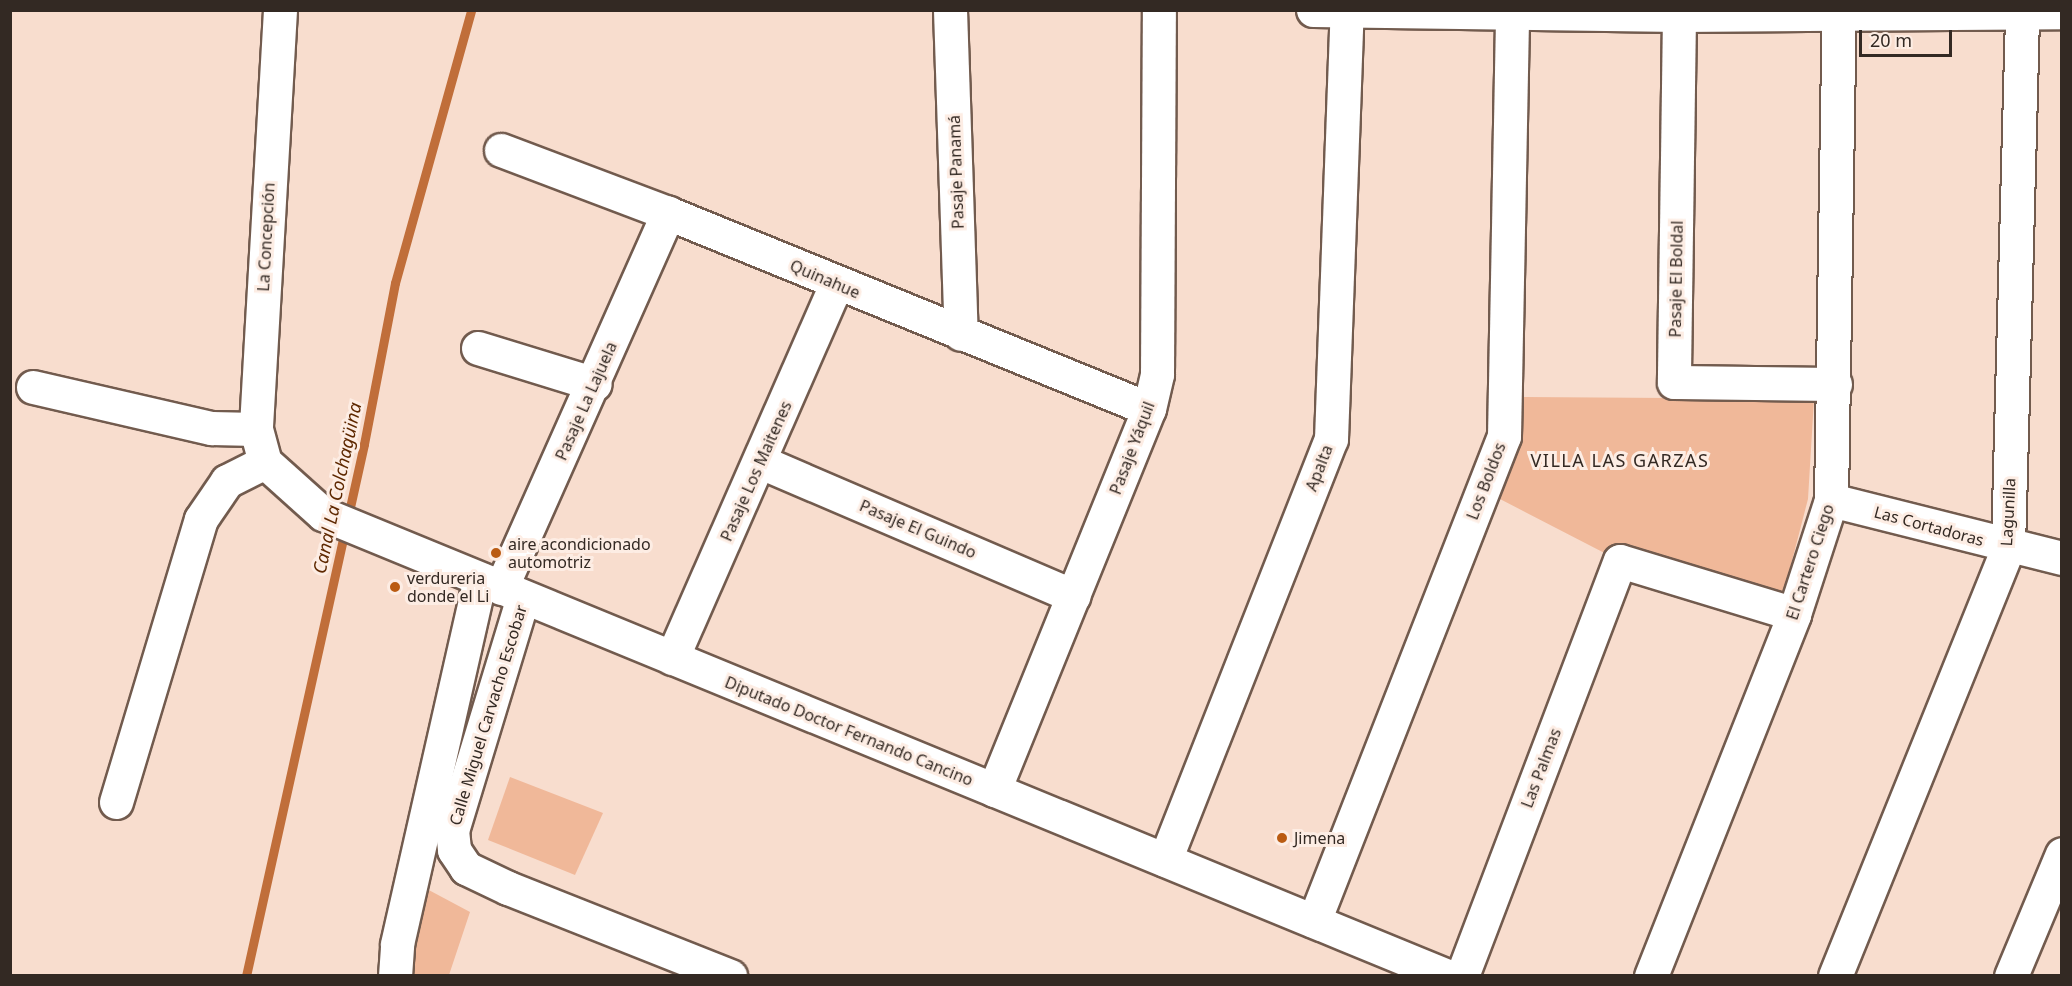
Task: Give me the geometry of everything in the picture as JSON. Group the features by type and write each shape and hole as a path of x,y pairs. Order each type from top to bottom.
{"street":[{"name":"La Concepción","path":"265,462 256,429 280,10"},
{"name":"Pasaje Panamá","path":"950,10 961,334"},
{"name":"Pasaje Yáquil","path":"994,790 1149,409 1157,374 1159,10"},
{"path":"1313,10 1679,15 1795,12 1839,15 2022,15 2061,12"},
{"name":"Apalta","path":"1165,860 1331,439 1347,12"},
{"name":"Los Boldos","path":"1314,921 1504,436 1512,12"},
{"name":"Pasaje El Boldal","path":"1679,15 1674,382 1835,384"},
{"name":"El Cartero Ciego","path":"1651,975 1794,614 1832,500 1839,15"},
{"name":"Lagunilla","path":"1835,975 2008,547 2022,15"},
{"name":"Quinahue","path":"501,150 668,213 836,284 1149,409"},
{"name":"Pasaje La Lajuela","path":"501,588 595,384 668,213"},
{"name":"Pasaje Los Maitenes","path":"672,658 761,462 836,284"},
{"path":"478,348 595,384"},
{"path":"33,387 211,428 256,429"},
{"path":"116,802 201,519 227,481 265,462"},
{"name":"Diputado Doctor Fernando Cancino","path":"265,462 327,516 1447,975"},
{"name":"Pasaje El Guindo","path":"761,462 1074,596"},
{"name":"Las Cortadoras","path":"1832,500 2008,547 2061,558"},
{"name":"Las Palmas","path":"1462,975 1620,561 1794,614"},
{"name":"Calle Miguel Carvacho Escobar","path":"501,588 452,830 454,850 466,868 669,964 730,975"},
{"name":"Calle Miguel Carvacho Escobar","path":"395,975 397,944 501,588"},
{"path":"2012,975 2061,854"}],"shaded area":[{"path":"1524,397 1814,399 1808,499 1781,603 1620,561 1498,498 1520,440"},
{"path":"510,777 603,813 575,875 488,840"},
{"path":"410,880 470,912 449,975 396,976"}],"waterway":[{"name":"Canal La Colchagüina","path":"246,976 364,444 395,283 471,10"}],"place":[{"name":"aire acondicionado automotriz","path":"496,553"},
{"name":"verdureria donde el Li","path":"395,587"},
{"name":"Jimena","path":"1282,838"}],"district":[{"name":"VILLA LAS GARZAS","path":"1620,460"}]}
